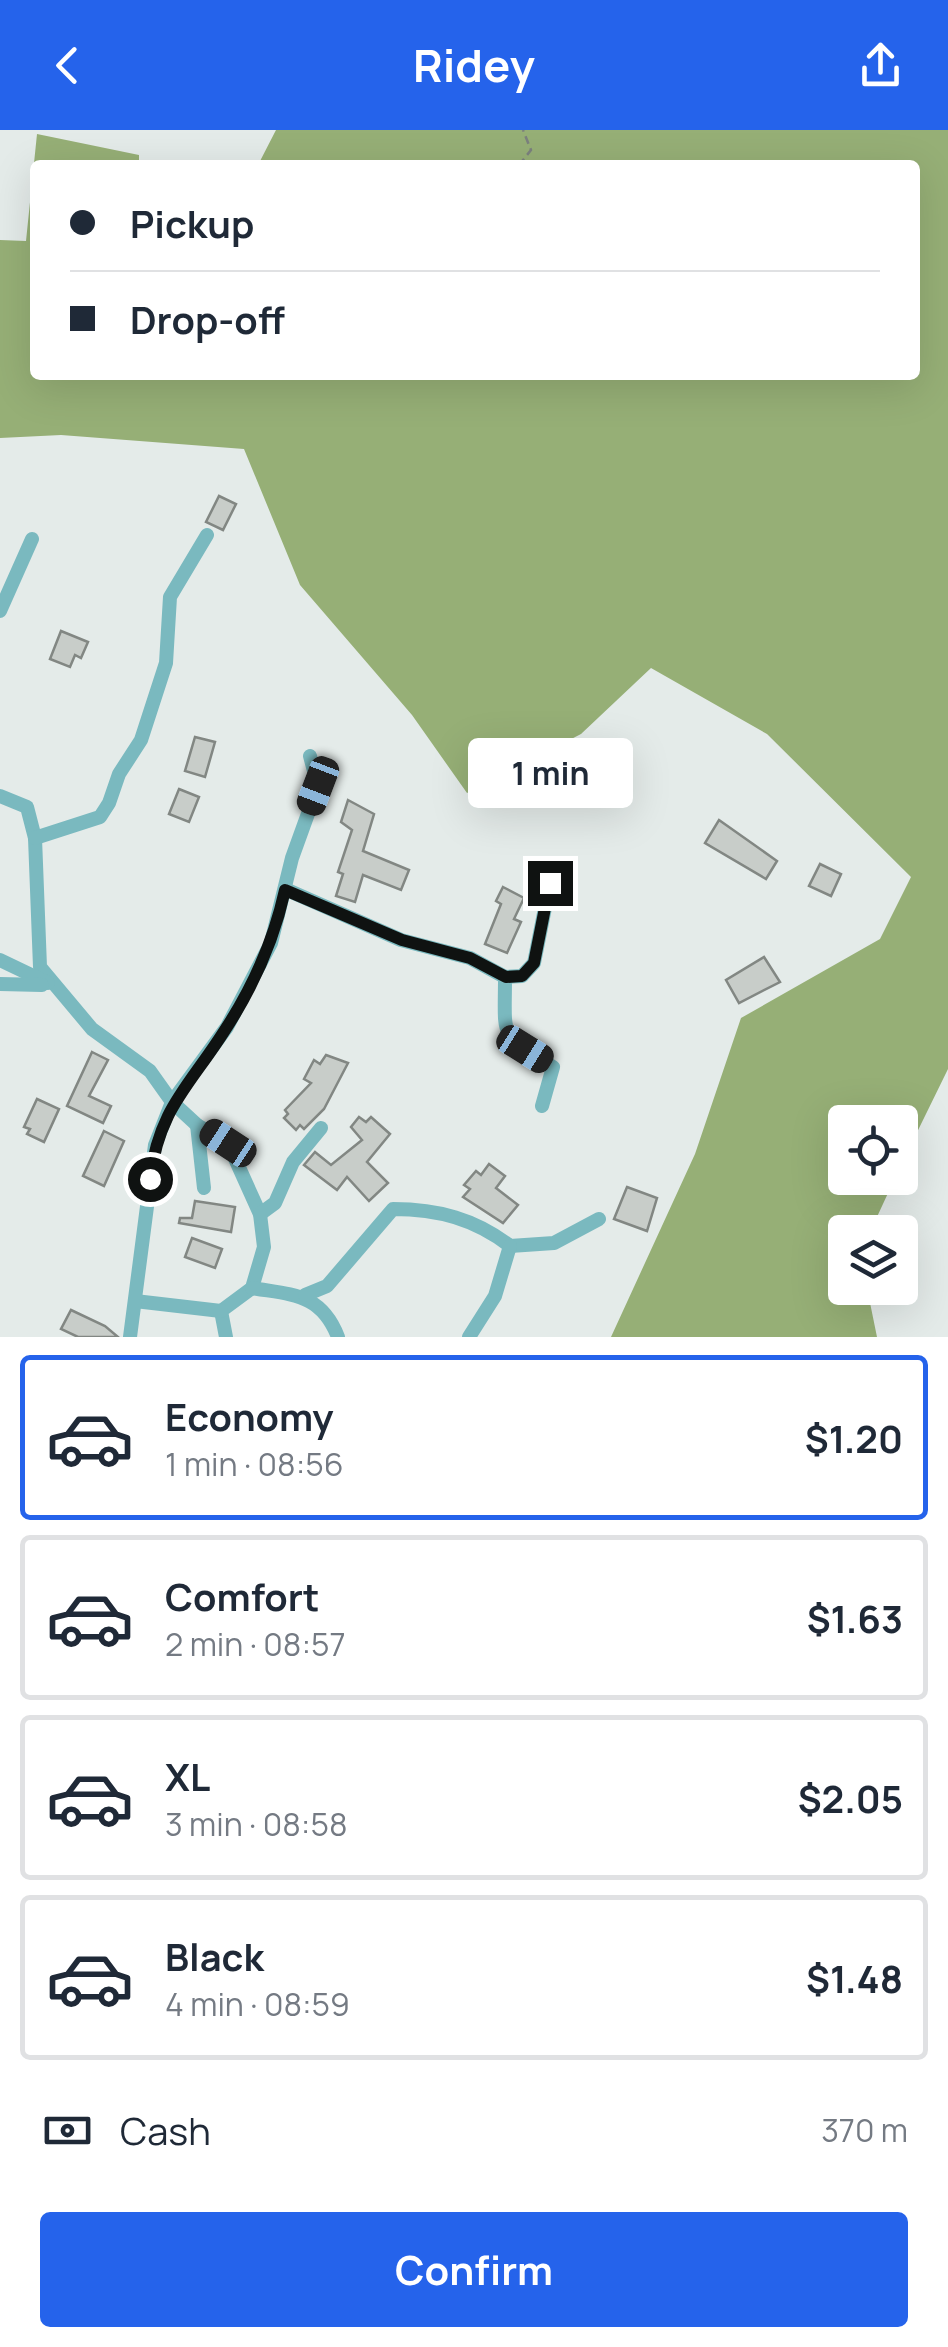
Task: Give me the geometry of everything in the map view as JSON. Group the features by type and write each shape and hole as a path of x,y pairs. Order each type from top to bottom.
{"street":[{"path":"35,838 100,816 110,803 119,774 141,740 166,662 170,596 207,534"},
{"path":"0,611 32,539"},
{"path":"130,1337 155,1145 172,1102 227,1027 272,943 318,786 310,756"},
{"path":"0,796 27,807 35,838 40,967 92,1028 150,1071 172,1102 196,1125 228,1143 260,1214 264,1247 252,1288 221,1310 135,1301"},
{"path":"285,890 402,940 470,958 506,977 522,976 534,963 550,883"},
{"path":"0,960 53,986"},
{"path":"506,977 503,1026 508,1036 553,1067 542,1106"},
{"path":"0,984 53,986"},
{"path":"196,1125 204,1188"},
{"path":"260,1214 275,1203 293,1162 321,1128"},
{"path":"252,1288 305,1295 326,1286 394,1209 451,1214 488,1228 510,1246 554,1242 599,1219"},
{"path":"469,1337 495,1296 510,1246"},
{"path":"305,1295 333,1324 338,1337"},
{"path":"221,1310 226,1337"}],"path":[{"path":"523,130 532,150 524,160"}],"green space":[{"path":"276,130 948,130 948,1069 918,1130 918,1105 828,1105 828,1195 887,1195 878,1215 828,1215 828,1305 870,1305 877,1337 611,1337 695,1154 741,1018 880,939 911,877 767,734 651,668 581,734 467,793 412,715 300,585 244,449 61,435 0,438 0,240 26,241 30,202 30,380 920,380 920,160 261,160"},
{"path":"37,134 139,155 139,160 34,160"}],"building":[{"path":"219,496 236,504 223,530 206,522"},
{"path":"61,631 88,642 81,658 75,655 70,667 50,659"},
{"path":"195,737 215,742 205,777 185,771"},
{"path":"179,789 199,797 189,822 169,814"},
{"path":"348,800 374,814 363,851 409,870 401,890 363,875 355,902 336,896 343,874 338,872 352,830 341,822"},
{"path":"719,820 777,861 766,879 705,843"},
{"path":"820,864 841,874 831,896 809,886"},
{"path":"503,887 524,898 514,919 521,922 507,953 485,944 501,904 496,901"},
{"path":"764,957 780,982 739,1003 726,980"},
{"path":"92,1052 108,1060 89,1096 111,1106 103,1123 67,1106"},
{"path":"326,1055 348,1063 324,1109 304,1129 300,1125 296,1130 284,1118 288,1114 285,1110 311,1083 304,1079 314,1060 320,1064"},
{"path":"37,1099 59,1109 44,1142 27,1134 30,1129 24,1127"},
{"path":"359,1117 366,1122 371,1117 390,1134 367,1162 388,1183 369,1201 347,1177 337,1190 304,1165 315,1152 331,1165 362,1140 351,1127"},
{"path":"104,1131 124,1141 104,1186 83,1176"},
{"path":"489,1164 505,1176 496,1188 518,1205 503,1223 463,1197 470,1189 464,1185 476,1171 481,1175"},
{"path":"627,1187 657,1198 647,1231 614,1219"},
{"path":"195,1201 235,1207 231,1232 179,1223 180,1218 192,1218"},
{"path":"192,1238 222,1249 215,1268 185,1257"},
{"path":"71,1310 105,1326 118,1337 78,1337 61,1329"}],"route":[{"path":"150,1179 155,1145 172,1102 227,1027 272,943 285,890 402,940 470,958 506,977 522,976 534,963 550,883"}]}
